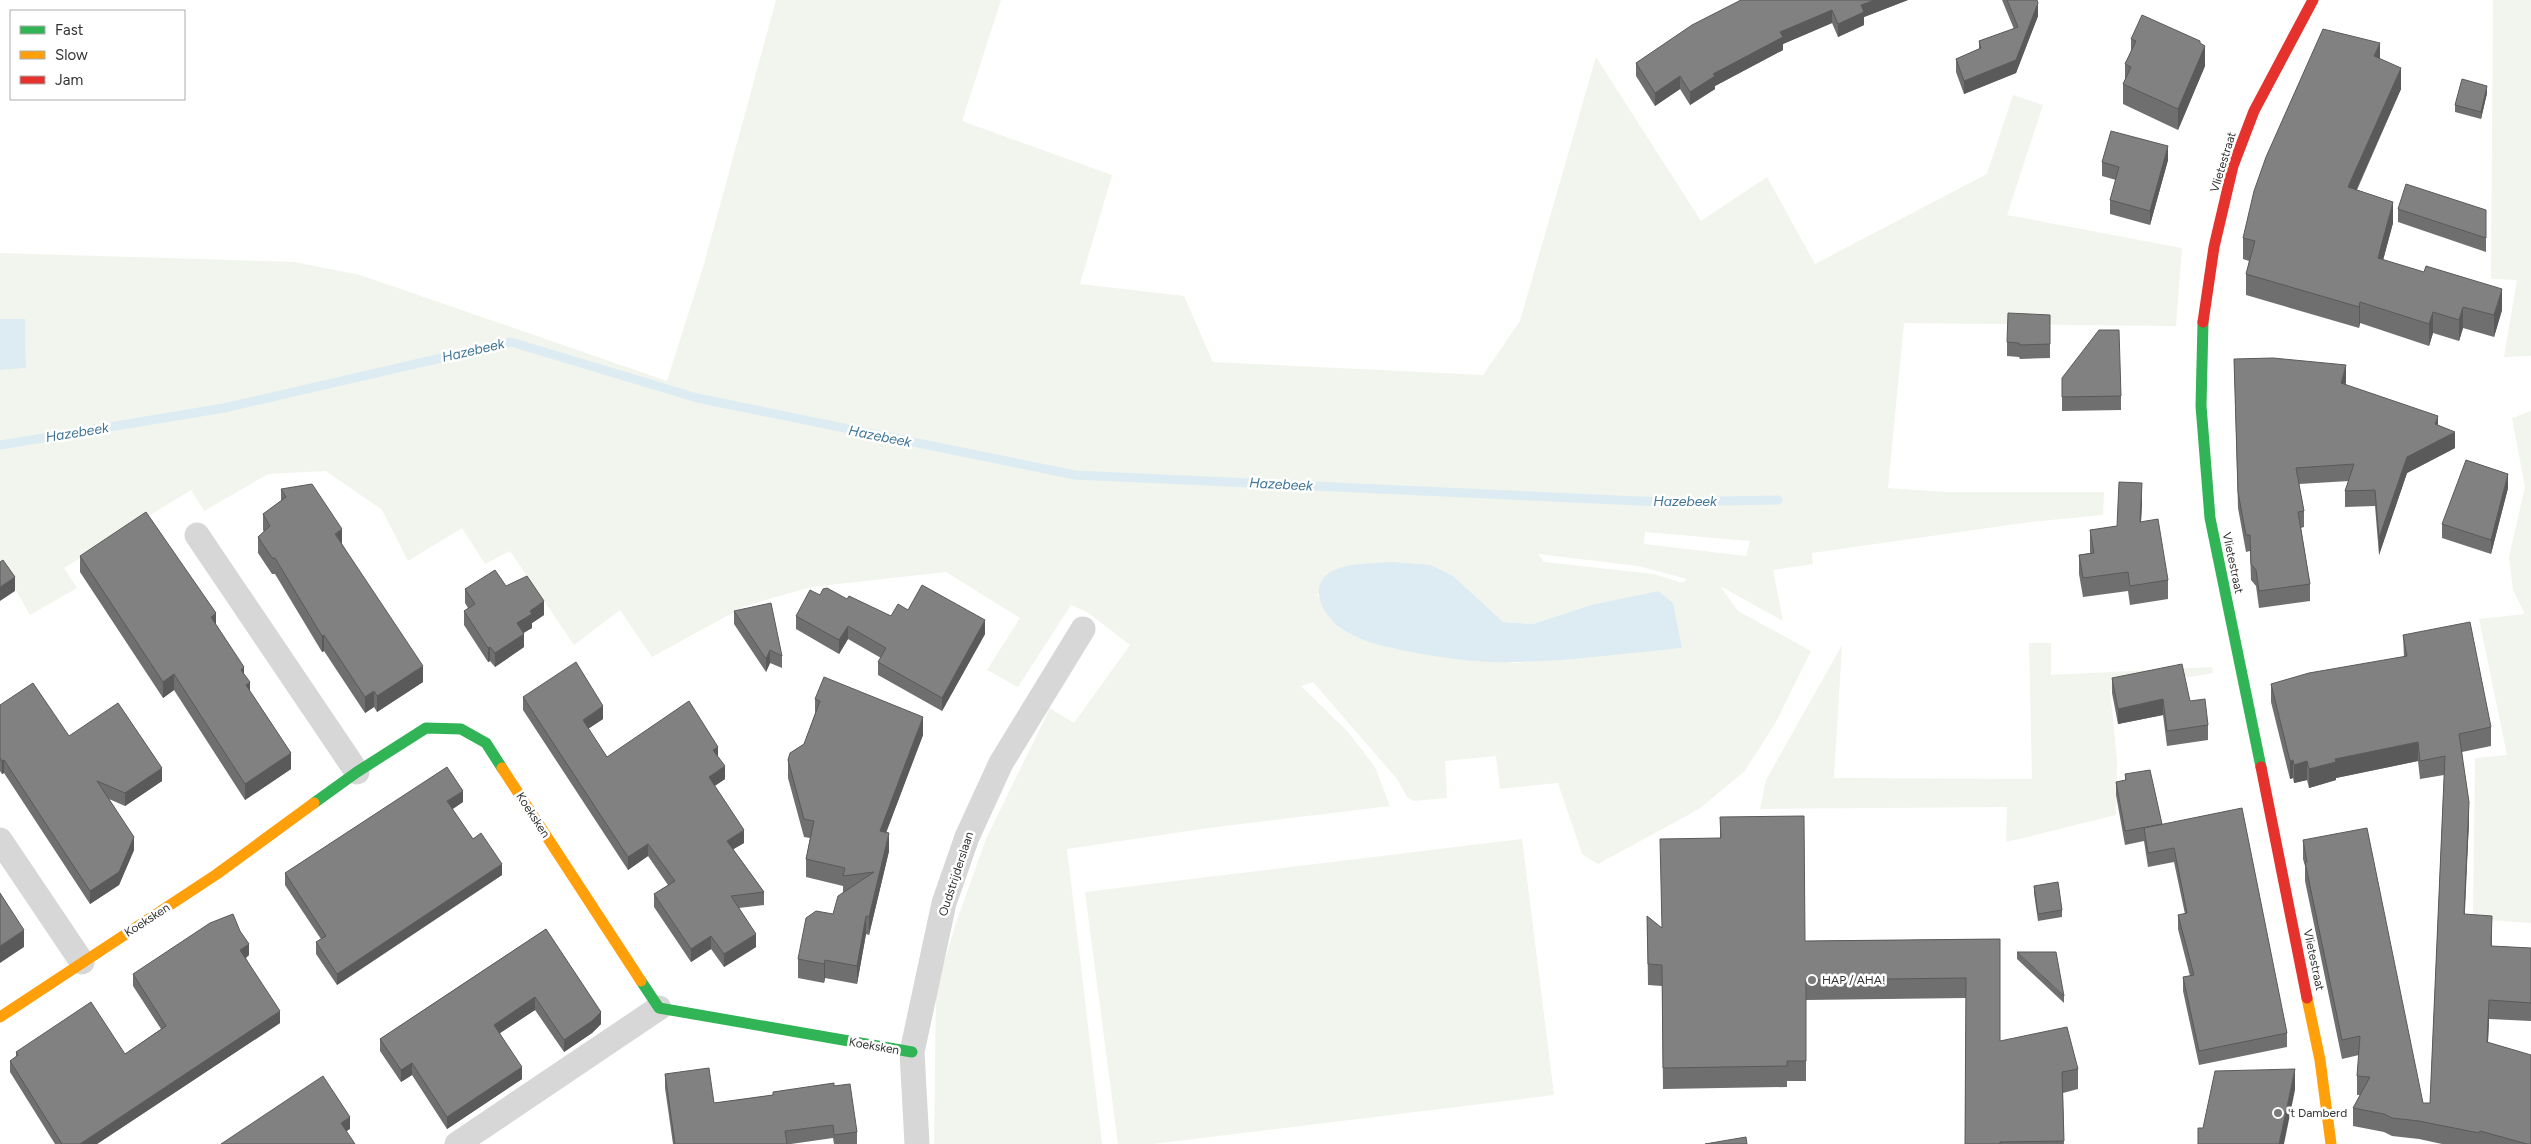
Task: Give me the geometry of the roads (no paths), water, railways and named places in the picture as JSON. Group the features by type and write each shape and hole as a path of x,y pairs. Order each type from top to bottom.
{"street":[{"name":"Vlietestraat","path":"2313,0 2254,111 2234,166 2214,247 2203,315 2201,406 2210,518 2320,1060 2331,1144"},
{"path":"196,535 357,772"},
{"name":"Oudstrijderslaan","path":"917,1144 912,1052 944,903 967,837 1001,763 1083,629"},
{"name":"Koeksken","path":"0,1016 217,874 357,772 426,728 461,729 486,744 659,1008 912,1052"},
{"path":"0,840 82,962"},
{"path":"457,1144 659,1008"}],"waterway":[{"name":"Hazebeek","path":"0,445 224,408 511,342 697,398 1075,475 1662,502 1778,500"}],"place":[{"name":"HAP / AHA!","path":"1812,980"},
{"name":"'t Damberd","path":"2278,1113"}]}
